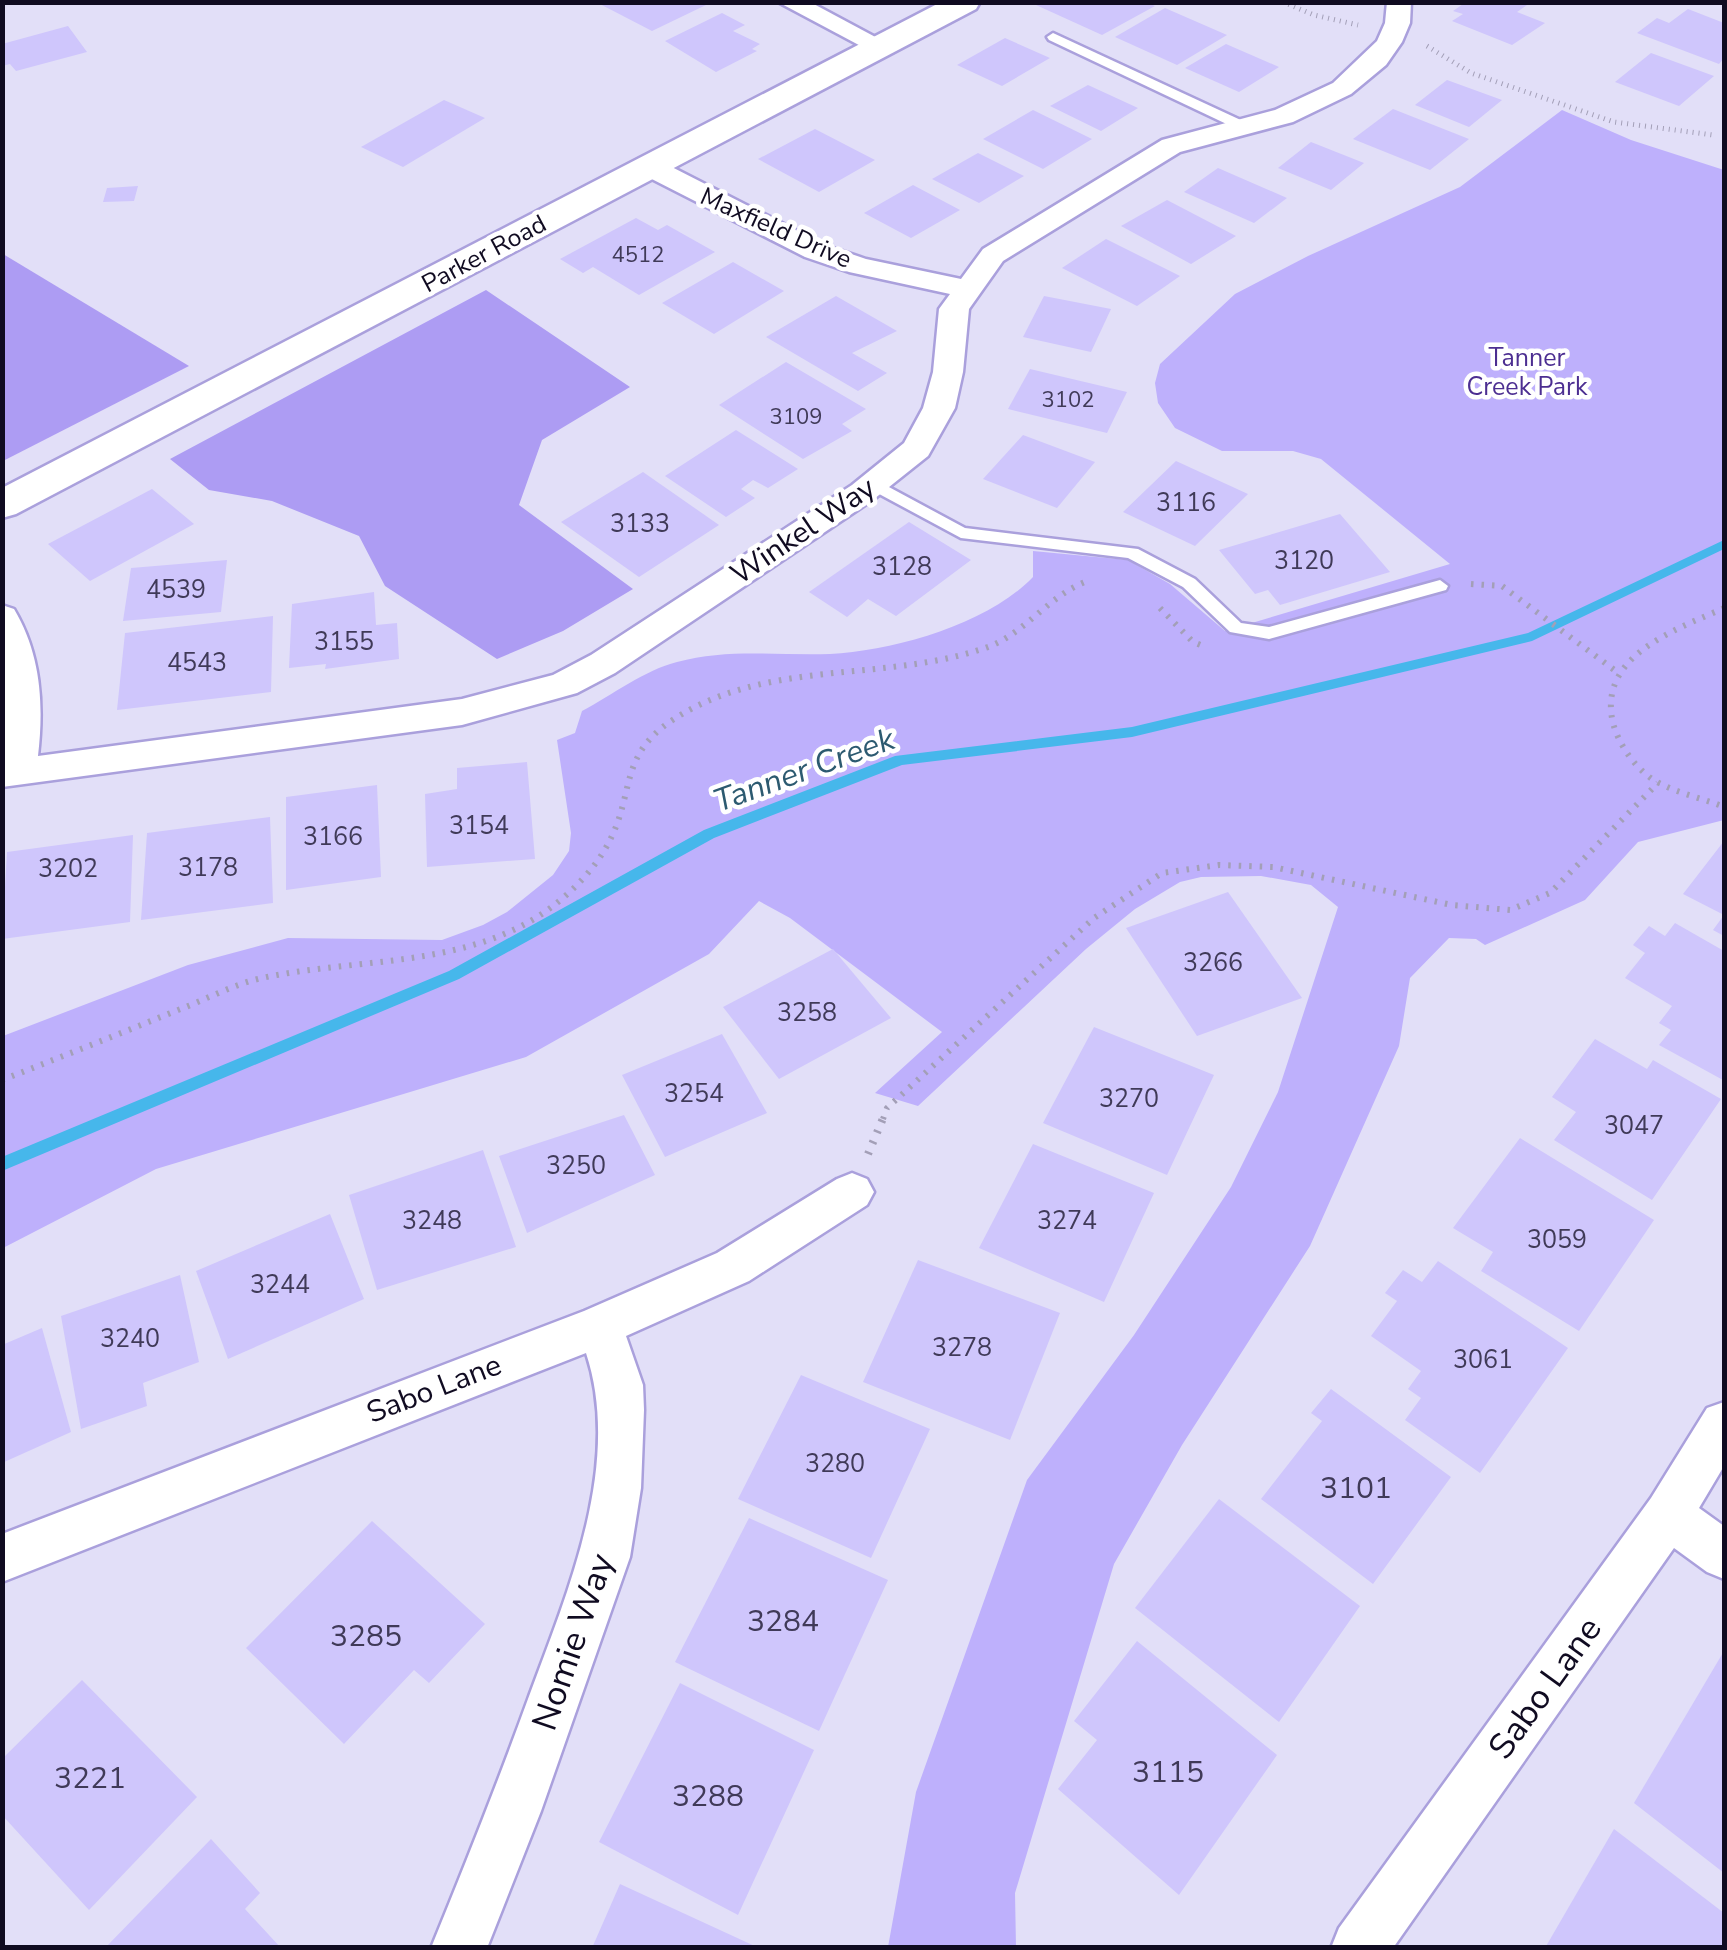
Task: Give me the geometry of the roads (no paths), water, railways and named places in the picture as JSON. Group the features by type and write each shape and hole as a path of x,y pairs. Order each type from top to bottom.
{"street":[{"path":"790,2 881,46"},
{"name":"Parker Road","path":"2,505 965,2"},
{"name":"Winkel Way","path":"10,773 462,712 564,684 603,664 874,484 917,449 929,430 948,372 954,309 1002,247 1184,140 1281,117 1330,96 1377,60 1392,34 1398,2"},
{"name":"Maxfield Drive","path":"650,167 815,251 859,266 966,289"},
{"path":"2,617 18,648 26,704 10,773"},
{"name":"Sabo Lane","path":"2,1558 600,1326 733,1267 852,1192"},
{"name":"Nomie Way","path":"458,1948 514,1811 605,1556 616,1488 621,1410 620,1385 600,1326"},
{"name":"Sabo Lane","path":"1358,1948 1668,1515 1724,1424"},
{"path":"1668,1515 1724,1556"}],"lane":[{"path":"1053,37 1240,125"},
{"path":"874,484 961,533 1132,553 1188,583 1236,628 1269,633 1440,586"}],"waterway":[{"name":"Tanner Creek","path":"2,1164 454,975 709,834 900,760 1132,732 1532,637 1724,544"}],"park label":[{"name":"Tanner Creek Park","path":"1527,372"}]}
